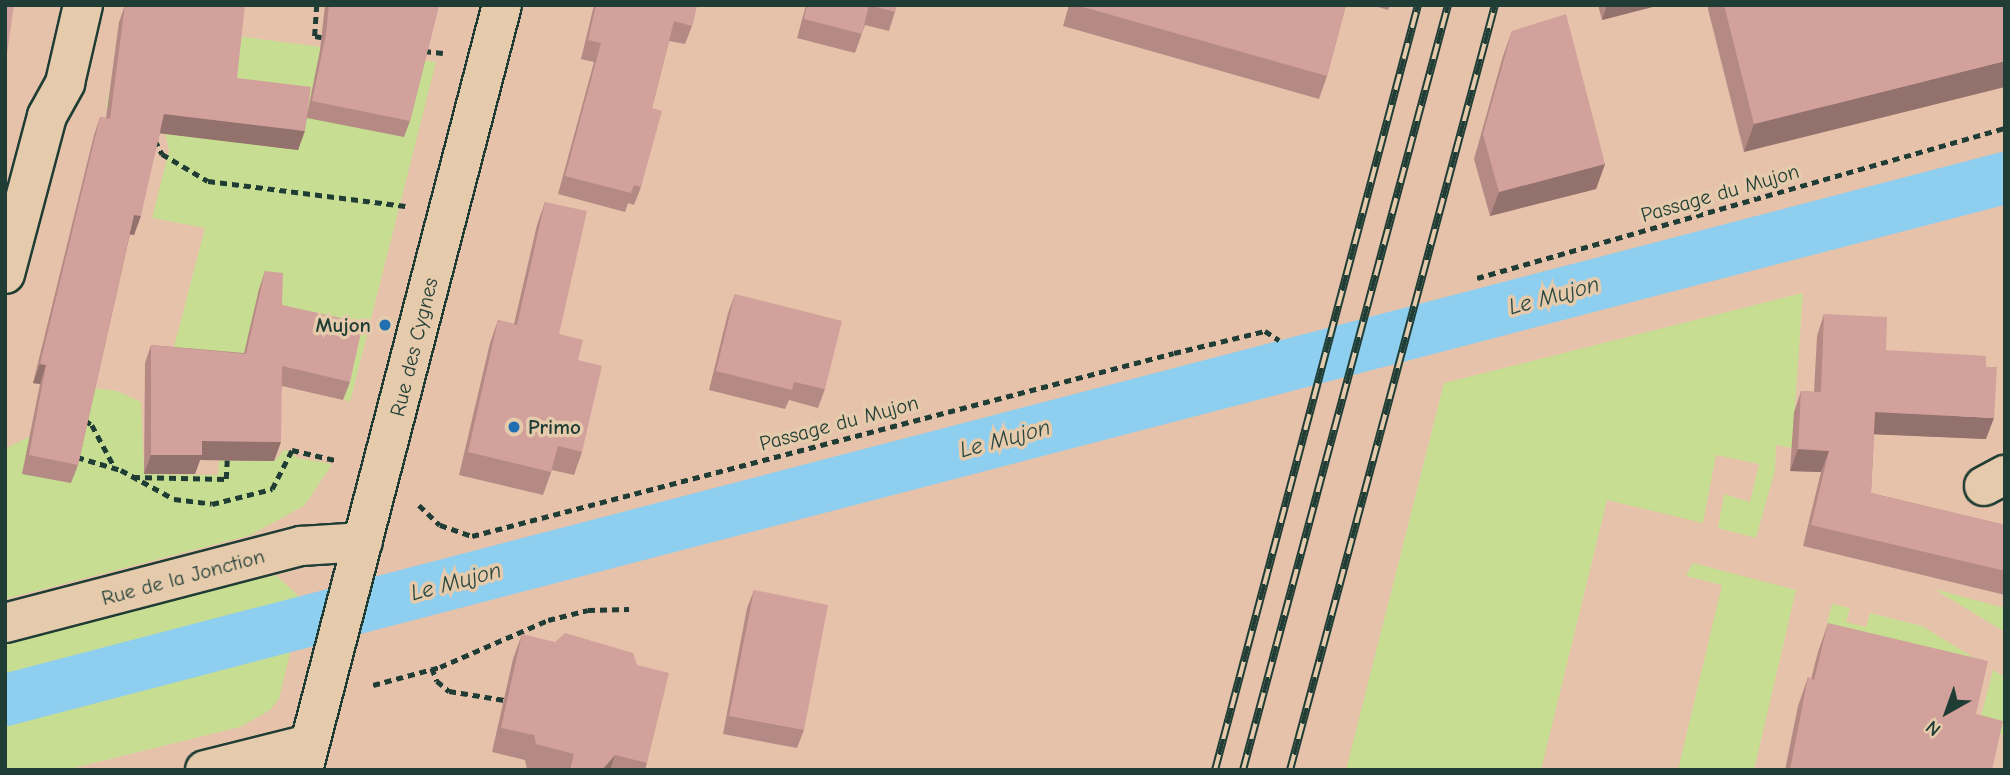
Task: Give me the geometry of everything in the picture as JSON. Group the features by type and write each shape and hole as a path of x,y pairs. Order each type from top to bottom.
{"street":[{"path":"5,274 47,116 65,83 83,5"},
{"name":"Rue des Cygnes","path":"306,757 502,5"},
{"name":"Rue de la Jonction","path":"5,623 301,547 361,550"},
{"path":"205,770 306,757"}],"path":[{"path":"317,5 315,36 328,38"},
{"path":"420,50 446,54"},
{"name":"Passage du Mujon","path":"1477,278 2005,128"},
{"path":"153,136 162,154 208,181 408,206"},
{"name":"Passage du Mujon","path":"415,500 440,525 472,536 1174,353 1265,331 1279,340"},
{"path":"85,420 92,425 115,468"},
{"path":"77,457 115,468 173,499 212,504 272,489 292,450 344,462"},
{"path":"132,477 226,479 227,460"},
{"path":"366,688 432,668 548,620 588,610 629,609"},
{"path":"432,668 437,681 449,691 504,700"}],"green space":[{"path":"237,36 436,62 350,402 244,354 163,389 205,228 152,218 169,151 163,120 106,107 110,87 174,96"},
{"path":"1803,293 1792,448 1776,445 1775,470 1756,538 1718,528 1724,494 1750,502 1759,464 1716,455 1703,523 1607,500 1541,770 1346,770 1444,383"},
{"path":"92,388 117,391 141,402 144,474 218,475 219,460 274,461 285,449 298,458 332,464 305,505 251,535 5,599 6,448 29,437"},
{"path":"1693,563 1796,590 1754,770 1678,770 1722,585 1686,576"},
{"path":"276,575 303,600 301,612 5,687 5,641"},
{"path":"1934,589 2005,608 2005,632"},
{"path":"1832,604 1850,608 1846,622 1866,627 1870,613 1922,626 1981,662 1823,640"},
{"path":"293,641 279,699 270,710 240,727 65,770 5,770 5,715"},
{"path":"1993,670 2005,677 2005,735 1978,728"}],"building":[{"path":"5,5 14,5 5,68"},
{"path":"125,5 245,5 237,78 311,87 305,131 164,114 141,216 134,215 78,465 29,455 46,365 40,364 100,117 110,119"},
{"path":"329,5 439,5 410,121 312,101 326,34"},
{"path":"596,5 697,5 692,26 674,21 652,108 662,111 641,187 634,185 631,193 565,176 601,43 588,40"},
{"path":"807,5 869,5 862,34 804,19"},
{"path":"869,5 897,5 895,12"},
{"path":"1076,5 1346,5 1327,76"},
{"path":"1724,5 2005,5 2005,61 1754,124"},
{"path":"1566,14 1605,164 1499,192 1483,134 1512,31"},
{"path":"545,202 587,211 559,334 583,340 578,360 602,366 582,452 558,446 551,472 468,452 498,320 517,325"},
{"path":"265,271 283,273 282,305 363,323 350,382 282,366 281,442 202,441 202,455 151,455 151,345 246,354"},
{"path":"735,294 842,321 825,389 794,382 792,390 716,371"},
{"path":"1824,314 1887,317 1886,350 1986,356 1986,367 1997,367 1994,418 1875,412 1871,493 2005,525 2005,571 1811,525 1829,451 1798,449 1801,391 1821,392"},
{"path":"754,590 828,605 804,730 729,716"},
{"path":"1828,623 1988,661 1976,714 2003,721 1992,770 1790,770 1808,677 1814,680"},
{"path":"565,633 633,653 637,665 669,673 647,763 615,755 602,770 570,770 574,754 536,744 534,735 501,728 522,634 555,642"}],"waterway":[{"name":"Le Mujon","path":"5,700 2005,178"}],"railway":[{"path":"1215,770 1418,5"},
{"path":"1243,770 1448,5"},
{"path":"1290,770 1495,5"}],"place":[{"name":"Mujon","path":"385,325"},
{"name":"Primo","path":"514,427"}]}
